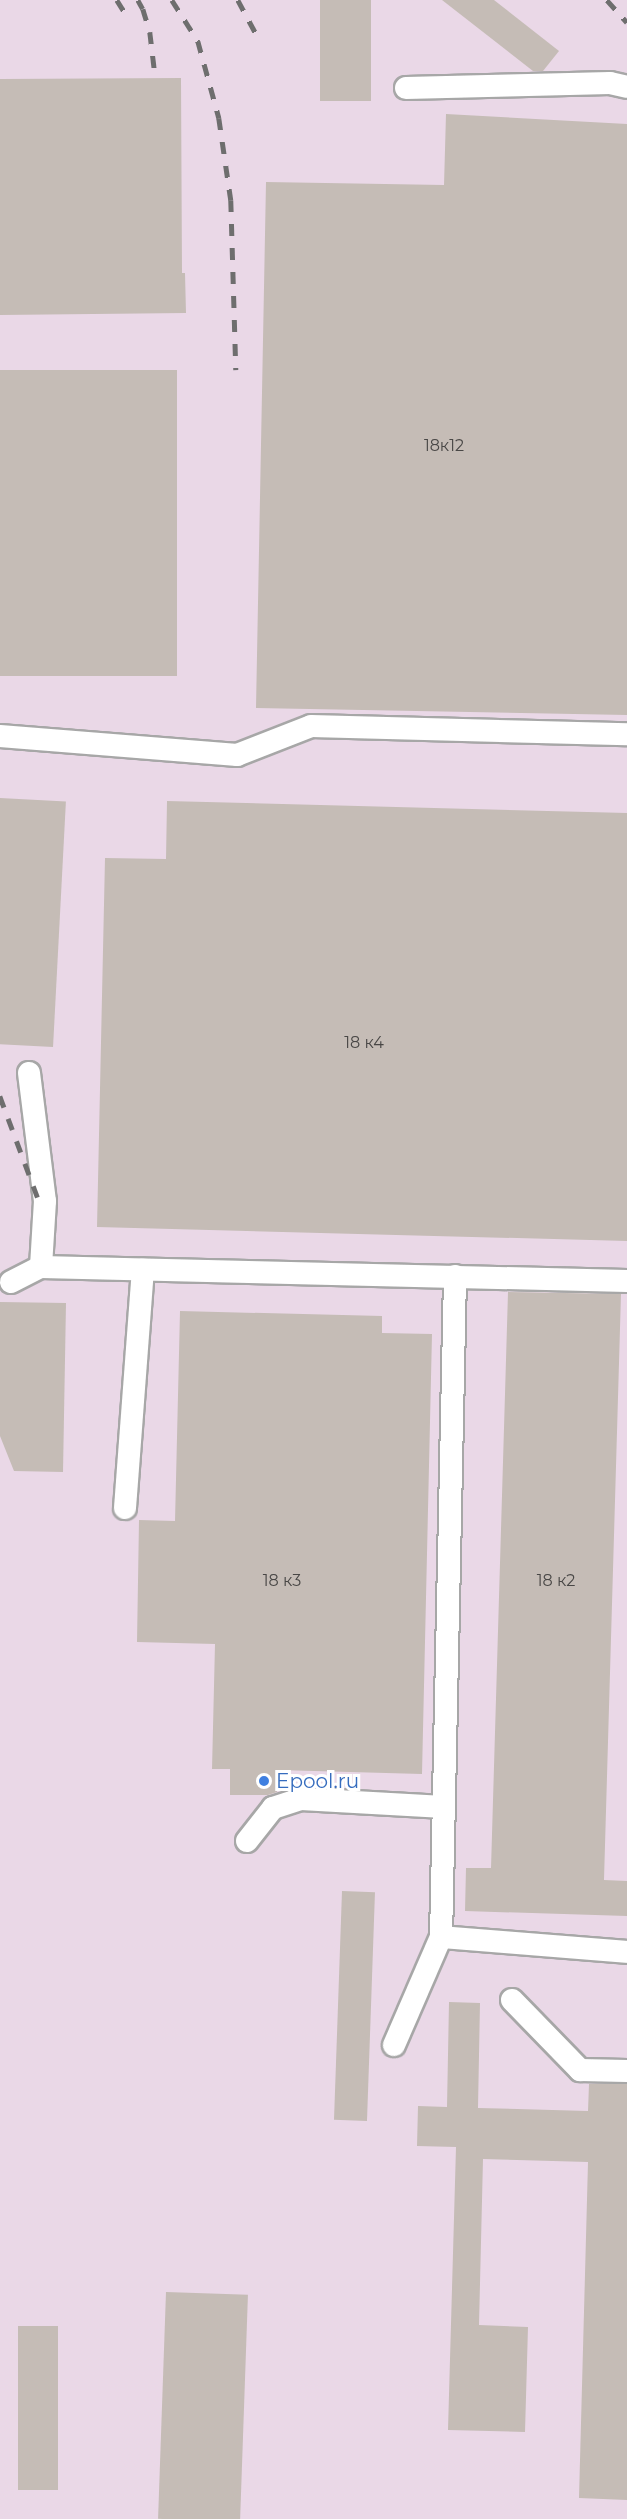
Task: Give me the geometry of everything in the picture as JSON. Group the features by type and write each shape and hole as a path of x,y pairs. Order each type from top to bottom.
{"lane":[{"path":"406,88 610,83 627,87"},
{"path":"0,736 237,755 311,726 627,734"},
{"path":"28,1073 45,1201 41,1268"},
{"path":"11,1282 41,1268 627,1281"},
{"path":"125,1508 143,1270"},
{"path":"394,2045 441,1937 456,1276"},
{"path":"247,1841 273,1808 301,1799 444,1807"},
{"path":"441,1937 627,1952"},
{"path":"512,2000 580,2070 627,2071"}],"shaded area":[{"path":"0,0 627,0 627,2519 0,2519"}],"building":[{"path":"320,0 371,0 371,101 320,101"},
{"path":"442,0 494,0 559,51 543,71 533,71"},
{"path":"181,78 182,273 185,273 186,313 0,315 0,79"},
{"path":"446,114 627,124 627,715 256,708 266,182 444,185"},
{"path":"0,370 177,370 177,676 0,676"},
{"path":"0,798 66,801 53,1047 0,1044"},
{"path":"167,801 627,813 627,1241 97,1227 105,858 166,859"},
{"path":"508,1292 621,1294 604,1880 627,1881 627,1916 465,1911 466,1868 491,1868"},
{"path":"0,1302 66,1303 63,1472 14,1471 0,1436"},
{"path":"180,1311 382,1316 382,1333 432,1334 422,1774 278,1770 277,1792 268,1795 230,1795 230,1769 212,1769 215,1644 137,1642 139,1520 175,1521"},
{"path":"342,1891 375,1892 367,2121 334,2120"},
{"path":"449,2002 480,2003 478,2108 588,2111 589,2084 627,2084 627,2500 579,2498 588,2162 483,2159 479,2325 528,2327 525,2432 448,2430 456,2147 417,2146 418,2106 447,2107"},
{"path":"166,2292 248,2295 240,2519 158,2519"},
{"path":"18,2326 58,2326 58,2490 18,2490"}],"railway":[{"path":"117,0 124,11"},
{"path":"138,0 150,32 155,74"},
{"path":"172,0 198,41 219,118 231,200 236,370"},
{"path":"238,0 260,41"},
{"path":"607,0 627,22"},
{"path":"0,1096 38,1198"}],"place":[{"name":"Epool.ru","path":"264,1781"}]}
